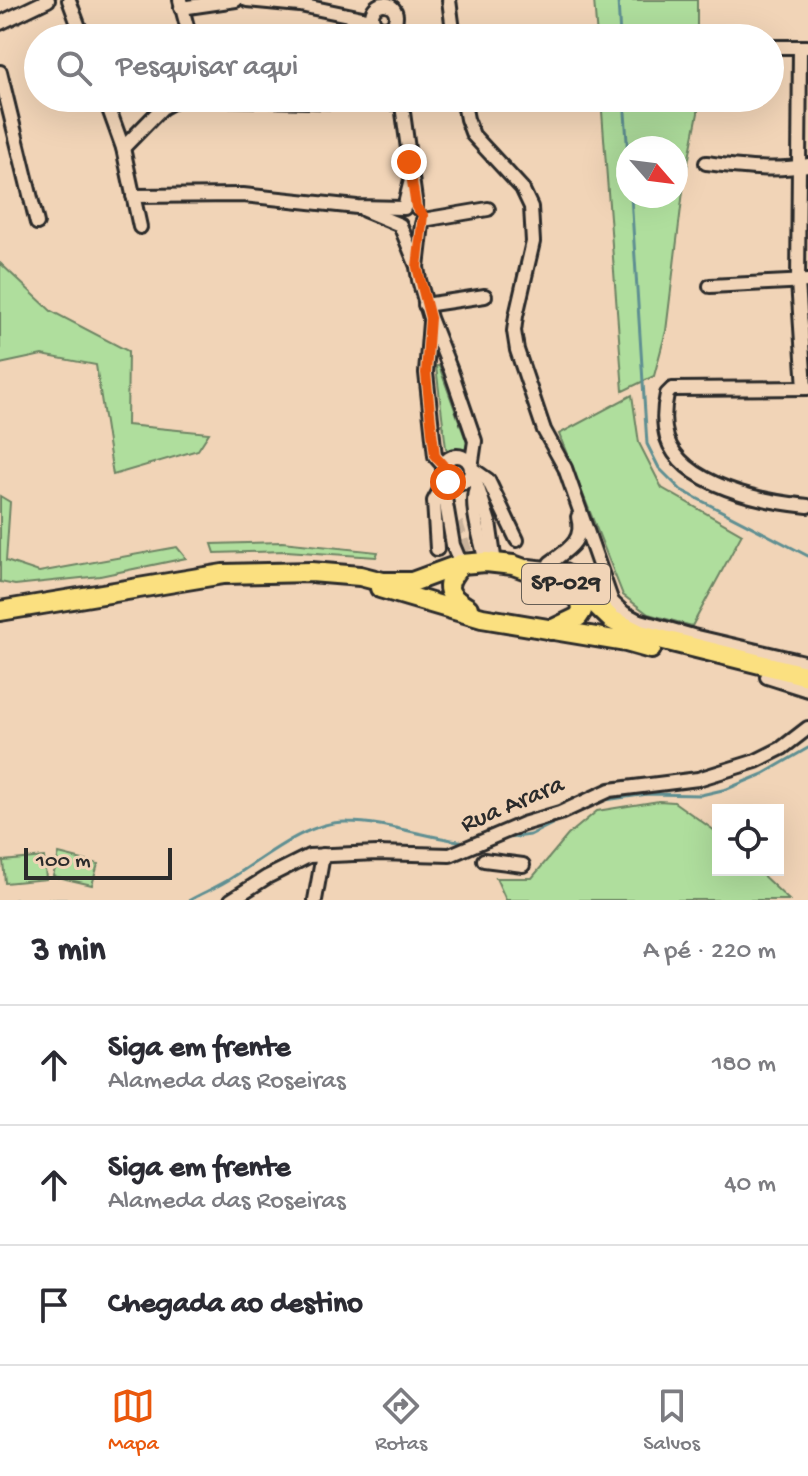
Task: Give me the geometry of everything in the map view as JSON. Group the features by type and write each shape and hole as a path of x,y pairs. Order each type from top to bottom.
{"highway":[{"name":"SP-029","path":"0,611 223,574 311,572 360,576 383,582 412,582 461,564 504,563 546,569 584,593 612,620 640,634 808,676"},
{"name":"SP-029","path":"461,564 449,583 450,594 484,618"},
{"name":"SP-029","path":"546,569 583,605 578,617 551,630"},
{"name":"SP-029","path":"311,572 386,589 484,618 626,642 808,688"}],"street":[{"path":"0,23 48,0"},
{"path":"69,0 78,24"},
{"path":"186,24 180,4 236,0"},
{"path":"247,0 268,0 339,12 385,14"},
{"path":"449,0 452,24"},
{"path":"804,47 806,388 670,389 664,425 674,453 689,468 713,483 748,496 808,506"},
{"path":"0,72 37,223"},
{"path":"110,112 123,148 140,227"},
{"path":"123,148 161,112"},
{"path":"402,112 411,180 410,207 398,217 417,267 425,305 475,441 473,477"},
{"path":"466,112 473,135 522,188 531,207 533,242 516,316 515,339 544,430 565,468 612,602"},
{"path":"706,163 746,168 803,166"},
{"path":"133,196 243,195 357,207 410,207 421,212 417,267"},
{"path":"357,207 411,230 422,222 488,209"},
{"path":"710,286 803,282"},
{"path":"425,305 485,296"},
{"path":"430,318 426,373 435,456 443,465"},
{"path":"504,563 489,522 473,477 467,460 459,455 450,457 443,465 443,474 448,482 462,484 473,477 488,480 517,540"},
{"path":"546,569 574,545 580,532 565,468"},
{"path":"445,481 457,523"},
{"path":"437,549 434,501 445,481"},
{"path":"445,481 443,486 453,545 461,564"},
{"name":"SP-029","path":"504,563 562,570 598,589"},
{"name":"SP-029","path":"546,569 579,570 624,613 637,620 808,663"},
{"name":"Rua Arara","path":"231,900 309,856 377,853 450,855 560,813 610,790 698,779 734,769 782,748 808,728"},
{"path":"496,835 488,861 523,865"},
{"path":"315,900 323,855"}],"green space":[{"path":"594,0 697,0 697,24 596,24"},
{"path":"602,112 698,112 688,163 688,136 616,136 616,208 681,208 666,331 654,376 623,391"},
{"path":"0,263 51,311 128,351 127,425 209,433 198,450 113,475 96,365 42,355 0,364"},
{"path":"436,366 439,366 467,443 460,453 449,452 446,448"},
{"path":"632,395 639,443 662,488 742,534 692,626 648,614 623,595 559,434"},
{"path":"0,496 10,502 6,561 39,572 177,547 186,558 100,576 15,585 0,582"},
{"path":"282,542 378,552 376,557 286,551 215,553 212,544"},
{"path":"659,801 674,802 712,829 712,876 763,876 789,900 506,900 496,878 532,878 568,835 597,811"},
{"path":"59,854 98,864 92,885 53,876"},
{"path":"44,857 46,879 5,883 3,861"}],"waterway":[{"path":"618,0 619,24"},
{"path":"625,112 627,136"},
{"path":"632,208 647,444 659,468 681,490 808,556"},
{"path":"598,801 648,794 701,795 727,789 763,774 808,748"},
{"path":"502,839 530,835 566,817"},
{"path":"190,900 287,842 332,823 377,825 467,842"},
{"path":"15,900 67,900"}],"tunnel":[{"path":"457,523 470,562"}],"route":[{"path":"409,162 416,207 423,215 417,267 430,318 426,373 432,432 435,456 443,465 443,474 448,482"}]}
